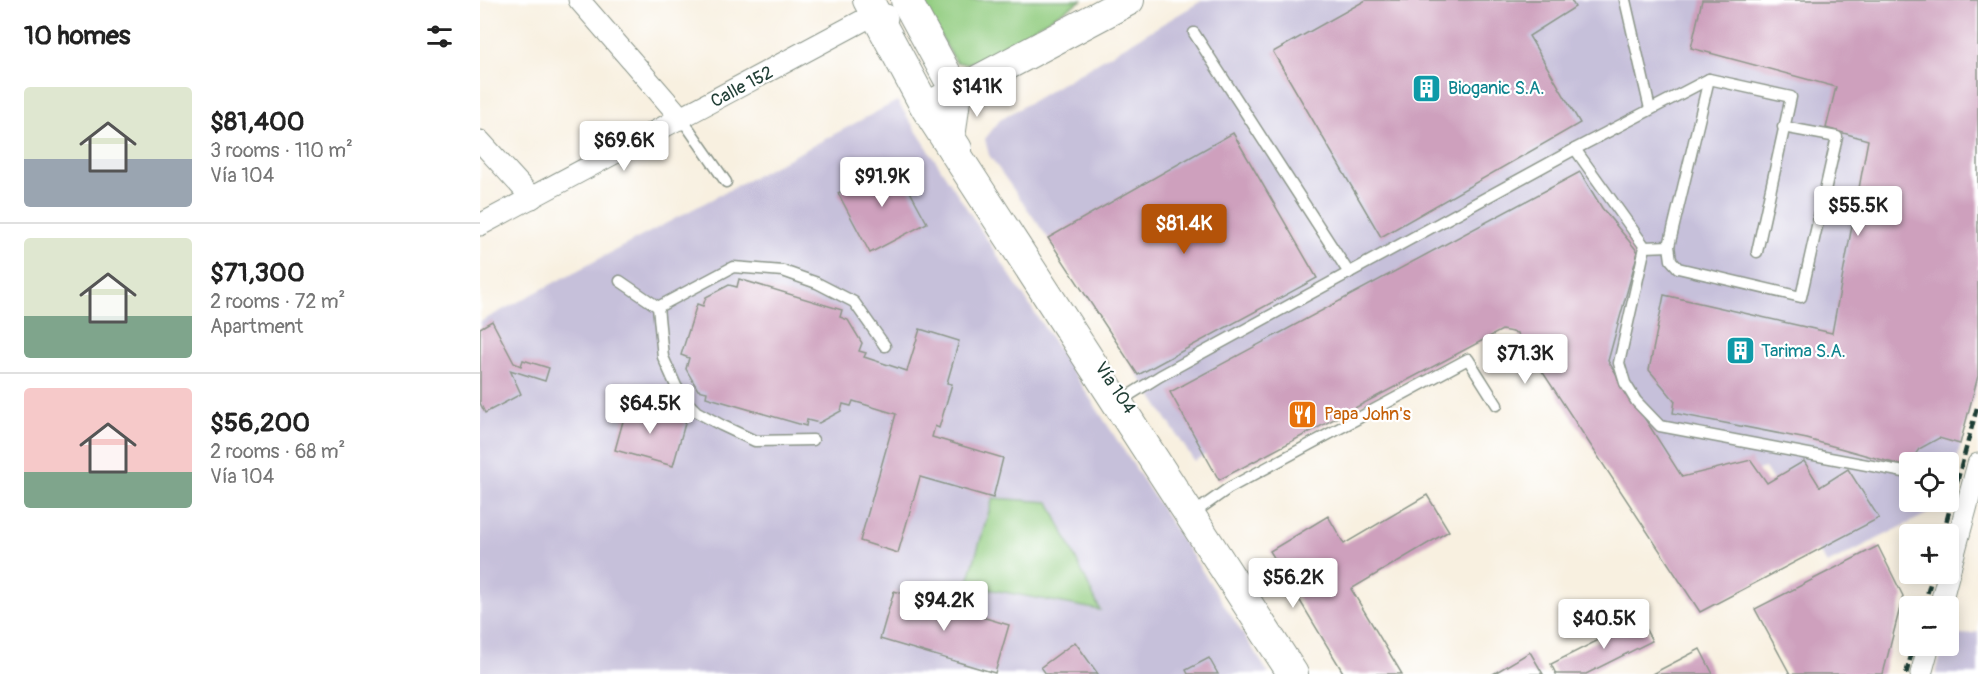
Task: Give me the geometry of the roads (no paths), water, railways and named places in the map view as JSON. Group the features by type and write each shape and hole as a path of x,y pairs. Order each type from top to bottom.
{"main road":[{"name":"Vía 104","path":"906,0 950,138 999,215 1308,674"},
{"path":"938,102 1129,0"},
{"name":"Vía 104","path":"871,7 938,102 1293,674"}],"street":[{"path":"579,0 682,119"},
{"name":"Calle 152","path":"480,225 682,119 871,7"},
{"path":"480,141 532,198"},
{"path":"1943,596 1978,465"},
{"path":"1921,674 1926,656"}],"lane":[{"path":"1625,0 1650,109"},
{"path":"1194,33 1349,273"},
{"path":"1709,79 1669,246 1671,260 1678,268 1801,297 1837,137 1784,128"},
{"path":"1123,399 1170,370 1575,149 1709,79 1791,97 1757,252"},
{"path":"682,119 726,182"},
{"path":"1575,149 1646,247 1619,363 1624,383 1636,401 1660,426 1899,471"},
{"path":"1646,247 1669,246"},
{"path":"657,307 733,267 783,271 818,283 854,302 885,346"},
{"path":"620,281 657,307 663,357 676,386 697,412 755,441 813,440"},
{"path":"1198,510 1229,488 1468,359 1497,405"}],"railway":[{"path":"1946,524 1978,404"},
{"path":"1927,596 1930,584"},
{"path":"1906,674 1911,656"}],"place":[{"name":"Bioganic S.A.","path":"1427,88"},
{"name":"Tarima S.A.","path":"1740,351"},
{"name":"Papa John's","path":"1303,414"}]}
